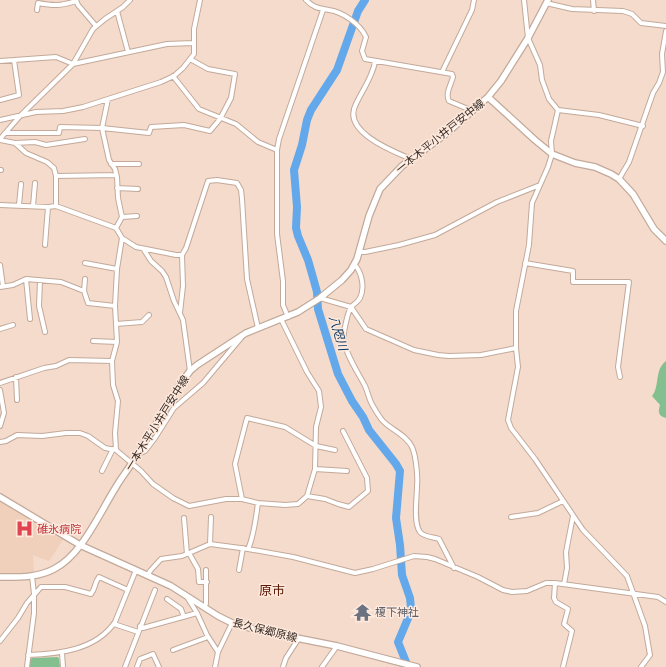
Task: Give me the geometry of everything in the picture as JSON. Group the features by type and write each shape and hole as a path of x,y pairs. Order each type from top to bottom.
{"main road":[{"name":"一本木平小井戸安中線","path":"0,577 32,576 54,569 61,565 80,545 91,530 116,487 190,371 244,335 288,317 304,308 320,298 342,280 354,264 369,216 380,189 398,170 447,133 488,97 501,81 528,38 547,2"},
{"path":"488,97 552,154 611,174 619,180 633,194 654,229 666,241"},
{"name":"長久保郷原線","path":"0,497 80,545 171,586 218,616 232,623 256,630 337,646 400,665 417,667"}],"street":[{"path":"37,10 38,3 61,6 76,0 78,5 96,26"},
{"path":"84,139 46,145 35,142 15,143 0,139 20,116 73,64 84,43 96,26 130,0"},
{"path":"0,120 36,112 63,111 83,107 160,82 173,76 183,68 194,54 194,29 200,0"},
{"path":"306,0 311,5 323,10 329,10 345,16 362,30 366,37 362,51 365,59 375,62 452,74 454,77 447,94 447,99 473,111"},
{"path":"442,72 472,10 474,0"},
{"path":"524,0 528,38 540,65 542,80 545,88 550,99 558,110 599,115 643,126"},
{"path":"593,0 594,10"},
{"path":"547,2 572,9 623,11 632,14 641,23 666,26"},
{"path":"288,317 283,305 283,281 277,234 279,139 323,10"},
{"path":"117,11 128,52"},
{"path":"619,180 629,162 663,72 662,54 666,31"},
{"path":"0,61 56,57 73,64 166,44 193,43"},
{"path":"5,133 59,133 60,127 102,128 149,133 151,127 184,126 210,131 221,117 231,98 235,74 208,69 190,59"},
{"path":"0,100 19,95 14,60"},
{"path":"375,62 373,74 355,105 353,112 354,123 360,130 379,144 392,152 411,159"},
{"path":"173,76 199,109 236,124 258,142 278,150"},
{"path":"108,99 102,128 109,160 115,169 122,217 116,228"},
{"path":"558,110 551,141 552,154 548,167 532,203 529,245 516,311 516,348 518,367 508,420 511,428 535,459 583,530 627,576 645,626 650,648 650,655 641,667"},
{"path":"15,143 26,153 47,162 54,168 56,176 56,206"},
{"path":"111,164 138,164"},
{"path":"56,176 116,175"},
{"path":"180,314 183,286 182,255 186,248 208,181 217,180 236,183 241,190 247,279 258,328"},
{"path":"33,206 35,183"},
{"path":"18,205 21,184"},
{"path":"359,252 399,245 435,234 502,200 540,185"},
{"path":"117,188 138,189"},
{"path":"0,204 48,207 56,206 116,228 122,238 136,247 176,256 182,255"},
{"path":"45,245 48,207"},
{"path":"122,217 137,216"},
{"path":"102,470 114,450 118,401 113,385 112,362 116,342 115,306 117,269 122,238"},
{"path":"144,250 151,261 162,271 183,320 190,371"},
{"path":"85,263 117,269"},
{"path":"525,263 573,271 572,282 629,282 618,367 620,376"},
{"path":"354,264 357,267 362,282 362,287 359,300 351,307 344,330 344,343 365,386 372,405 384,423 400,434 411,445 414,451 417,484 416,512 418,527 420,532 424,535 439,539 454,568"},
{"path":"0,265 2,286 13,285 26,279 61,282 84,290"},
{"path":"26,279 30,319"},
{"path":"85,279 84,290 88,303 115,306"},
{"path":"40,280 39,306 45,332"},
{"path":"320,298 351,307 366,328 414,350 449,356 481,355 516,348"},
{"path":"116,324 142,322 149,315"},
{"path":"0,442 6,441 17,435 42,436 66,432 80,433 88,436 105,448 114,450 132,464 153,484 173,498 189,506 226,499 242,499 258,503 285,505 298,504 307,496 315,469 316,427 321,407 319,390 307,372 281,319"},
{"path":"0,329 13,325"},
{"path":"138,454 145,451 174,408 203,383 244,335"},
{"path":"93,340 116,342"},
{"path":"0,383 44,368 56,366 69,360 112,362"},
{"path":"16,378 17,400"},
{"path":"0,390 4,413 0,426"},
{"path":"242,499 235,464 247,418 285,427 316,446 335,450"},
{"path":"307,496 325,499 349,506 368,491 367,478 343,431"},
{"path":"315,469 347,471"},
{"path":"511,517 538,513 563,501"},
{"path":"248,549 252,541 252,532 258,503"},
{"path":"564,584 567,568 566,552 573,516"},
{"path":"210,544 211,517"},
{"path":"184,518 188,554 198,570 199,582 207,582"},
{"path":"148,575 161,559 188,554 210,544 293,557 355,573 373,570 414,556 435,559 478,577 503,590 512,592 527,591 546,583 555,583 658,597 666,602"},
{"path":"239,570 243,548"},
{"path":"28,655 62,653 99,638 114,624 136,570"},
{"path":"204,607 206,604 206,570"},
{"path":"27,667 34,614 32,576"},
{"path":"0,641 18,618 27,603 41,588 64,587 91,594 94,590 95,582 99,576 128,590"},
{"path":"555,583 554,598 556,602 568,609 564,624 572,631 563,667"},
{"path":"125,667 154,590"},
{"path":"187,597 197,613 208,637 218,652"},
{"path":"167,600 181,609 184,617"},
{"path":"140,626 143,628 197,613"},
{"path":"215,667 218,652 232,623"},
{"path":"114,624 138,632"},
{"path":"173,650 208,637"},
{"path":"283,667 286,658 299,638"},
{"path":"322,667 337,646"},
{"path":"62,653 63,667"},
{"path":"137,667 140,659 153,654 159,667"}],"shaded area":[{"name":"碓氷病院","path":"0,500 64,538 49,561 33,555 34,573 0,575"}],"green space":[{"path":"666,361 666,418 660,415 660,405 652,396 656,388 658,373"},
{"path":"58,657 60,667 29,667 30,660 32,658"}],"waterway":[{"name":"八咫川","path":"365,0 358,11 337,70 311,110 307,120 302,145 294,170 297,207 296,228 308,260 317,292 318,309 338,374 369,430 400,471 396,518 402,575 410,598 411,608 398,642 408,667"}],"place":[{"name":"碓氷病院","path":"24,529"},
{"name":"榎下神社","path":"362,612"}],"district":[{"name":"原市","path":"272,590"}]}
